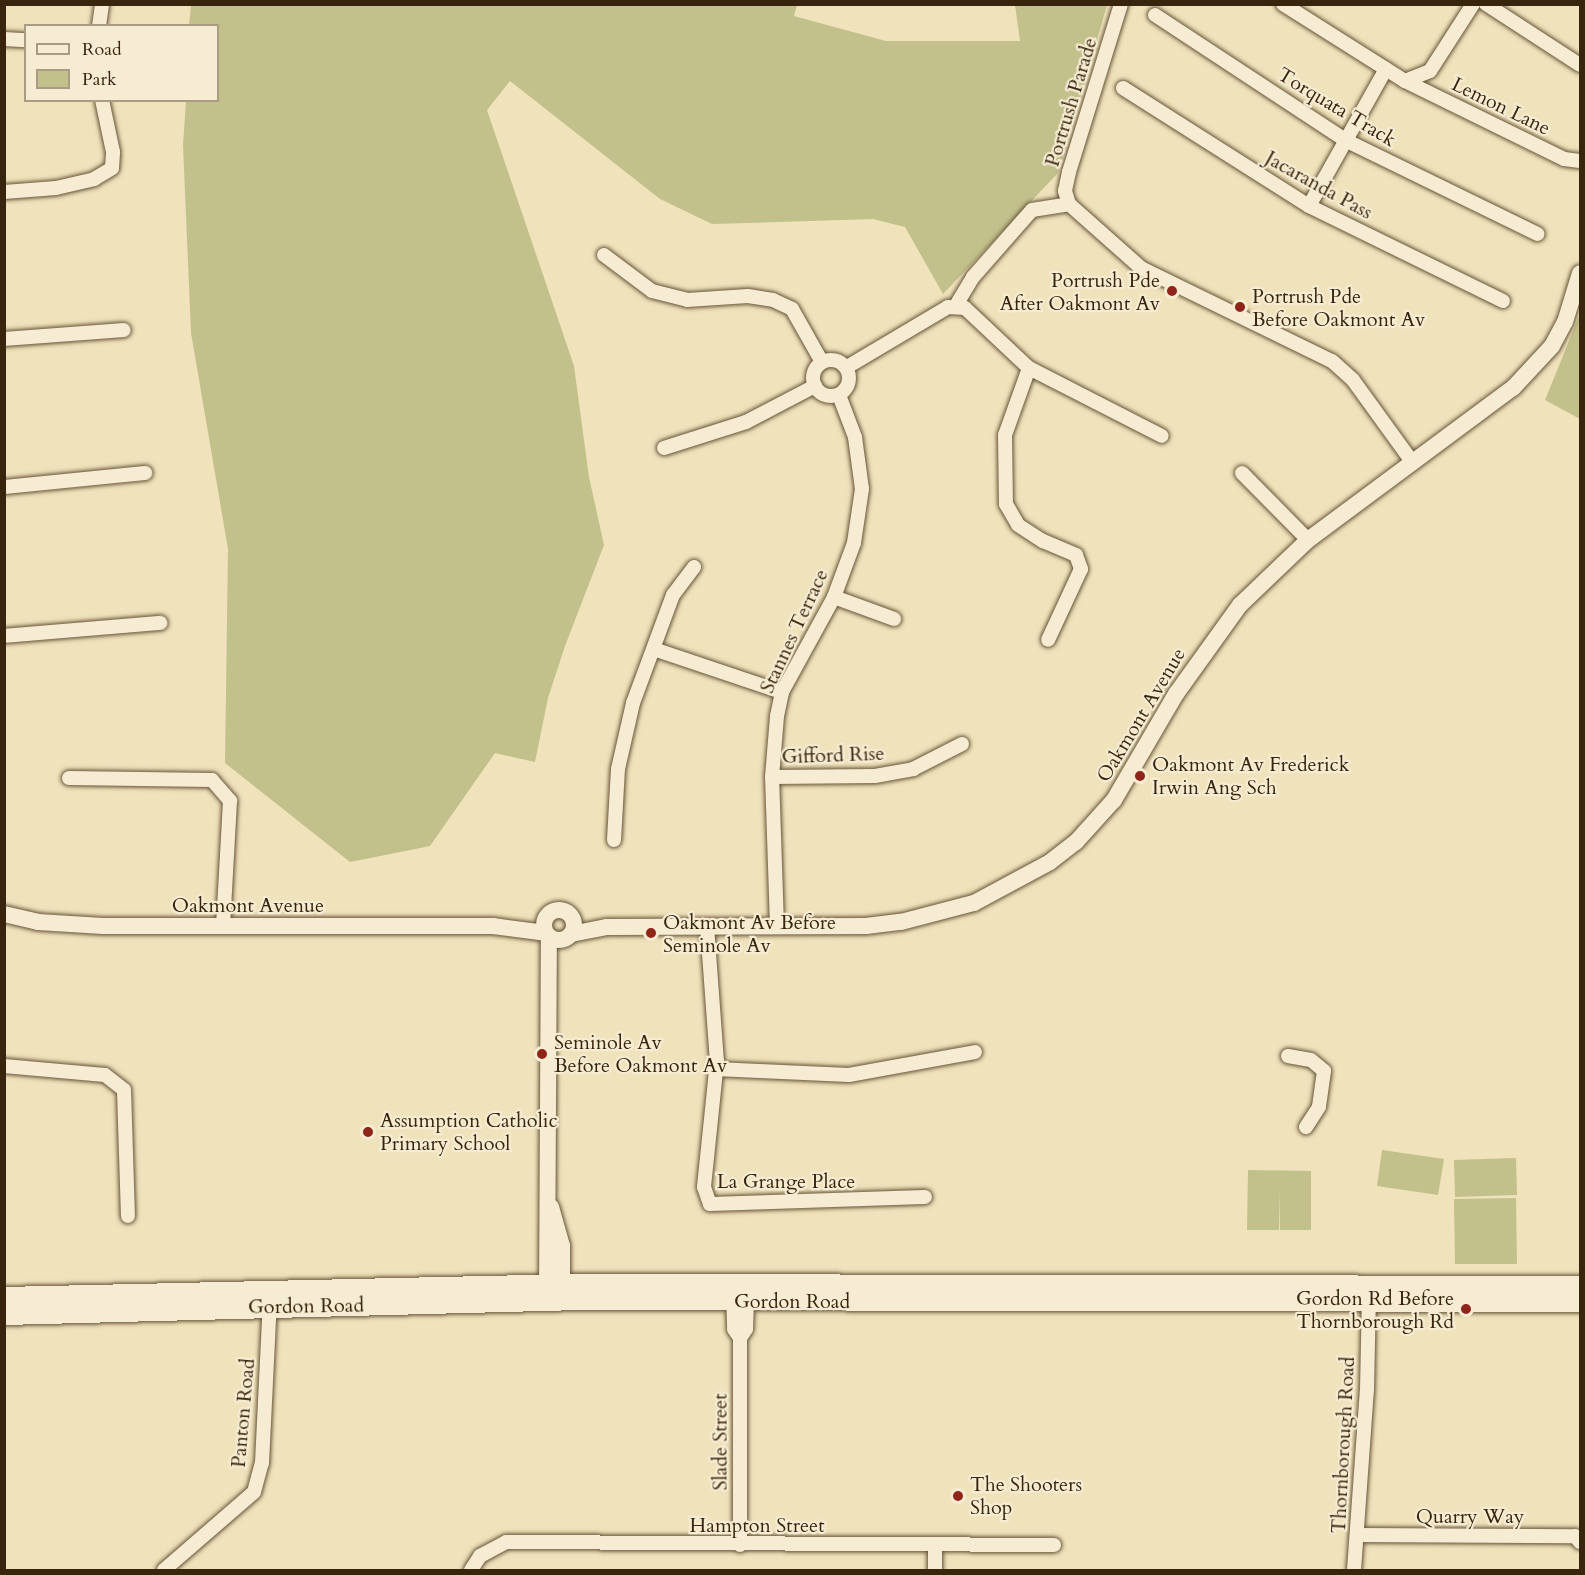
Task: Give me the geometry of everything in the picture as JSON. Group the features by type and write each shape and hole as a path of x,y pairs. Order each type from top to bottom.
{"main road":[{"name":"Gordon Road","path":"4,1315 41,1305 270,1298 554,1293 1369,1293 1581,1286"},
{"name":"Gordon Road","path":"1369,1293 1581,1302"},
{"name":"Gordon Road","path":"4,1297 41,1305"}],"street":[{"path":"99,24 102,4"},
{"name":"Portrush Parade","path":"1069,204 1065,191 1069,172 1121,4"},
{"name":"Lemon Lane","path":"1283,4 1405,81 1564,159 1581,161"},
{"path":"1405,81 1430,72 1473,4"},
{"path":"1486,4 1581,65"},
{"name":"Torquata Track","path":"1155,15 1347,141 1538,234"},
{"path":"4,39 24,40"},
{"path":"1309,206 1386,69"},
{"name":"Jacaranda Pass","path":"1123,88 1309,206 1503,301"},
{"path":"4,192 56,188 94,179 112,168 113,152 102,102"},
{"path":"956,307 973,277 1032,210 1069,204 1141,268 1332,361 1353,380 1413,463"},
{"path":"604,255 652,291 687,300 748,296 773,300 792,309 803,324 822,362"},
{"name":"Oakmont Avenue","path":"4,914 38,922 104,927 493,926 556,932 607,927 866,926 935,915 991,895 1050,862 1076,842 1114,800 1176,694 1227,621 1308,540 1477,417 1541,360 1565,322 1581,273"},
{"path":"847,367 948,307 964,308 1029,368 1162,436"},
{"path":"4,339 124,330"},
{"path":"836,360 847,367 849,383 839,394 824,395 815,386 814,371 822,362 836,360"},
{"path":"1029,368 1005,435 1005,504 1018,525 1042,541 1076,555 1081,569 1048,640"},
{"path":"664,448 746,422 815,386"},
{"name":"Stannes Terrace","path":"777,926 772,777 782,692 834,597 854,543 862,489 855,437 839,394"},
{"path":"4,487 145,473"},
{"path":"1242,473 1308,540"},
{"path":"614,840 618,769 633,703 673,595 694,567"},
{"path":"834,597 894,619"},
{"path":"4,636 160,623"},
{"path":"654,649 782,692"},
{"name":"Gifford Rise","path":"772,777 875,776 913,769 962,744"},
{"path":"69,778 212,780 230,801 223,926"},
{"path":"554,1293 549,1200 548,1000 556,932 555,910 569,914 574,926 556,932"},
{"name":"Oakmont Avenue","path":"569,914 607,927"},
{"name":"La Grange Place","path":"707,927 715,1069 704,1187 710,1204 925,1197"},
{"path":"715,1069 849,1075 975,1052"},
{"path":"1288,1056 1311,1060 1324,1071 1319,1107 1306,1127"},
{"path":"4,1066 105,1075 124,1090 128,1216"},
{"name":"Slade Street","path":"740,1293 746,1329 740,1338 740,1545"},
{"name":"Thornborough Road","path":"1354,1570 1358,1536 1369,1293"},
{"name":"Panton Road","path":"164,1570 254,1492 262,1463 270,1298"},
{"name":"Quarry Way","path":"1358,1536 1575,1536 1581,1542"},
{"name":"Hampton Street","path":"471,1570 480,1556 506,1542 1054,1545"},
{"path":"934,1545 935,1570"}],"green space":[{"path":"191,5 797,5 794,16 886,41 1020,41 1015,5 1107,5 1058,173 943,294 905,227 873,219 712,224 660,199 510,81 487,110 574,366 589,477 604,545 565,646 548,698 535,762 495,753 430,846 350,862 225,763 228,549 191,333 183,145 186,102 219,102 219,24 189,24"},
{"path":"1580,314 1580,419 1545,400"},
{"path":"1382,1150 1444,1159 1438,1195 1377,1186"},
{"path":"1516,1158 1517,1195 1455,1197 1454,1160"},
{"path":"1248,1170 1311,1171 1311,1230 1280,1230 1280,1190 1279,1230 1247,1230"},
{"path":"1516,1198 1517,1264 1455,1264 1454,1199"}],"place":[{"name":"Portrush Pde After Oakmont Av","path":"1172,291"},
{"name":"Portrush Pde Before Oakmont Av","path":"1240,307"},
{"name":"Oakmont Av Frederick Irwin Ang Sch","path":"1140,776"},
{"name":"Oakmont Av Before Seminole Av","path":"651,933"},
{"name":"Seminole Av Before Oakmont Av","path":"542,1054"},
{"name":"Assumption Catholic Primary School","path":"368,1132"},
{"name":"Gordon Rd Before Thornborough Rd","path":"1466,1309"},
{"name":"The Shooters Shop","path":"958,1496"}]}
